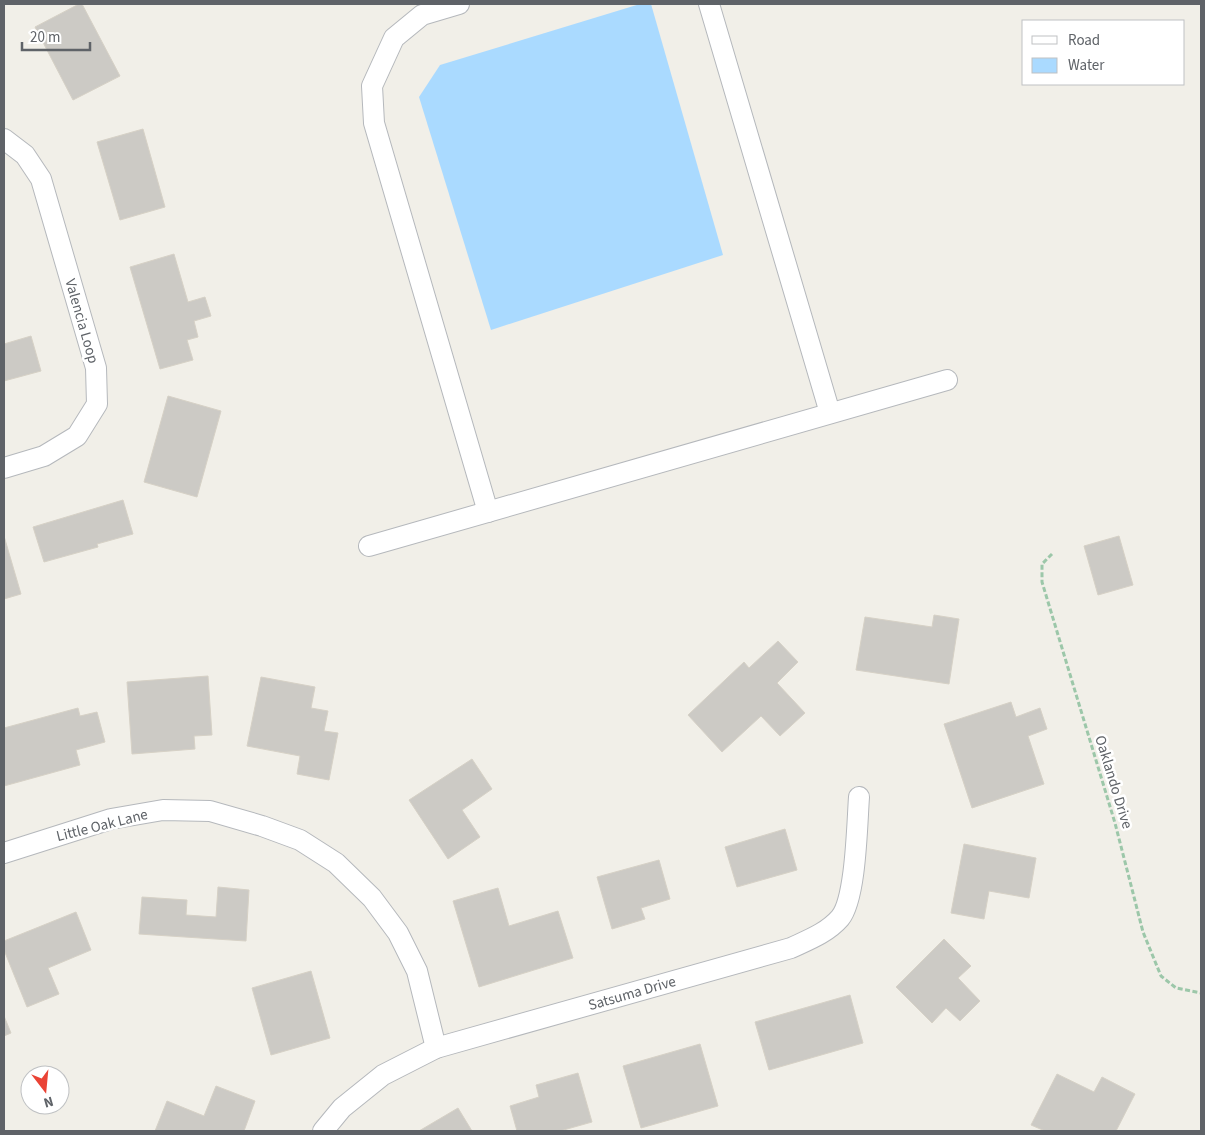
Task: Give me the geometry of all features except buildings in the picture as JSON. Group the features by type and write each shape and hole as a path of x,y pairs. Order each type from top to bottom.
{"street":[{"path":"459,4 422,15 394,38 372,86 372,95 374,123 488,512"},
{"path":"709,4 830,413"},
{"name":"Valencia Loop","path":"4,139 26,155 41,179 96,368 97,404 77,436 44,456 4,468"},
{"path":"369,546 947,380"},
{"name":"Satsuma Drive","path":"323,1131 342,1108 384,1076 436,1048 791,948 820,935 840,918 851,894 859,797"},
{"name":"Little Oak Lane","path":"4,853 111,820 163,810 210,811 262,826 300,840 336,863 372,898 398,933 417,970 436,1048"}],"path":[{"name":"Oaklando Drive","path":"1052,554 1042,564 1042,582 1115,823 1144,932 1161,976 1176,988 1201,994"}],"water":[{"path":"640,4 651,4 723,255 491,330 419,97 440,65"}]}
